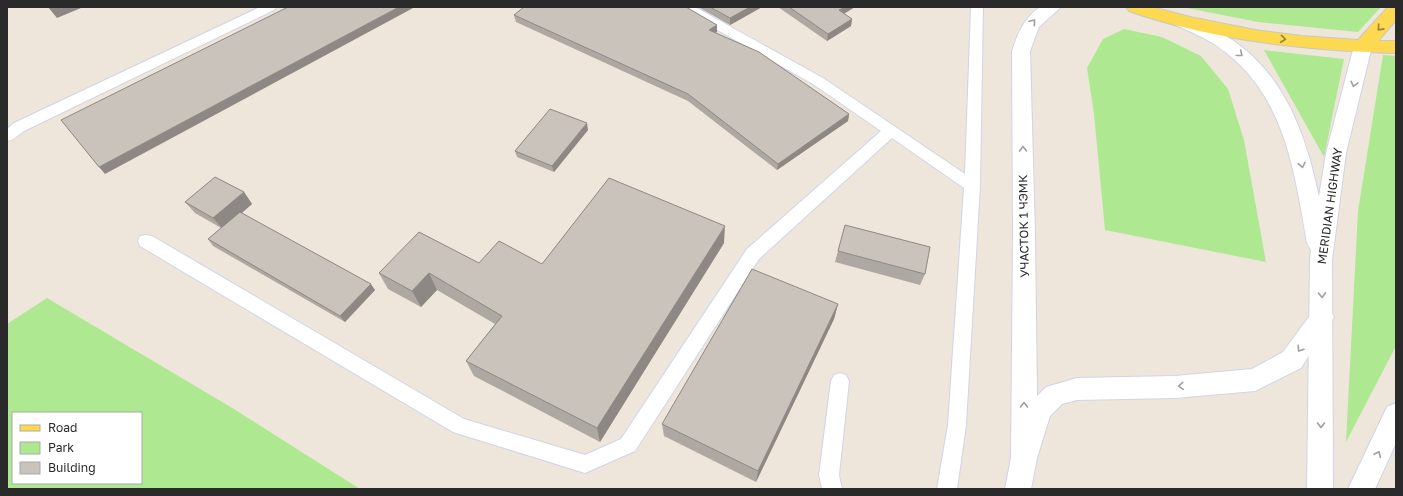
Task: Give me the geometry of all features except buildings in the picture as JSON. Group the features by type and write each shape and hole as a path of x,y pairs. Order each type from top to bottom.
{"main road":[{"name":"УЧАСТОК 1 ЧЭМК","path":"1024,458 1024,234 1021,51 1029,26 1041,14 1052,7"},
{"path":"1135,7 1182,21 1245,34 1363,46 1396,47"},
{"name":"MERIDIAN HIGHWAY","path":"1320,489 1322,317 1321,260 1336,153 1363,46 1396,9"},
{"path":"1182,21 1225,42 1254,65 1279,100 1299,152 1321,260"},
{"name":"УЧАСТОК 1 ЧЭМК","path":"1018,489 1024,458 1040,409 1055,395 1077,389 1175,386 1255,380 1292,360 1322,317"},
{"path":"1361,489 1396,415"}],"lane":[{"path":"7,136 19,127 270,7"},
{"path":"686,7 818,81 972,186"},
{"path":"947,489 957,425 972,186 977,7"},
{"path":"146,241 460,426 585,464 628,445 753,254 891,130"},
{"path":"832,489 829,475 840,381"}],"green space":[{"path":"1182,7 1381,7 1358,32 1258,22"},
{"path":"1124,29 1162,37 1201,56 1228,89 1244,140 1266,262 1105,230 1094,114 1087,68 1103,39"},
{"path":"1264,50 1344,59 1324,157"},
{"path":"1383,55 1396,56 1396,346 1346,442 1358,211"},
{"path":"47,298 234,409 360,489 7,489 7,324"}]}
